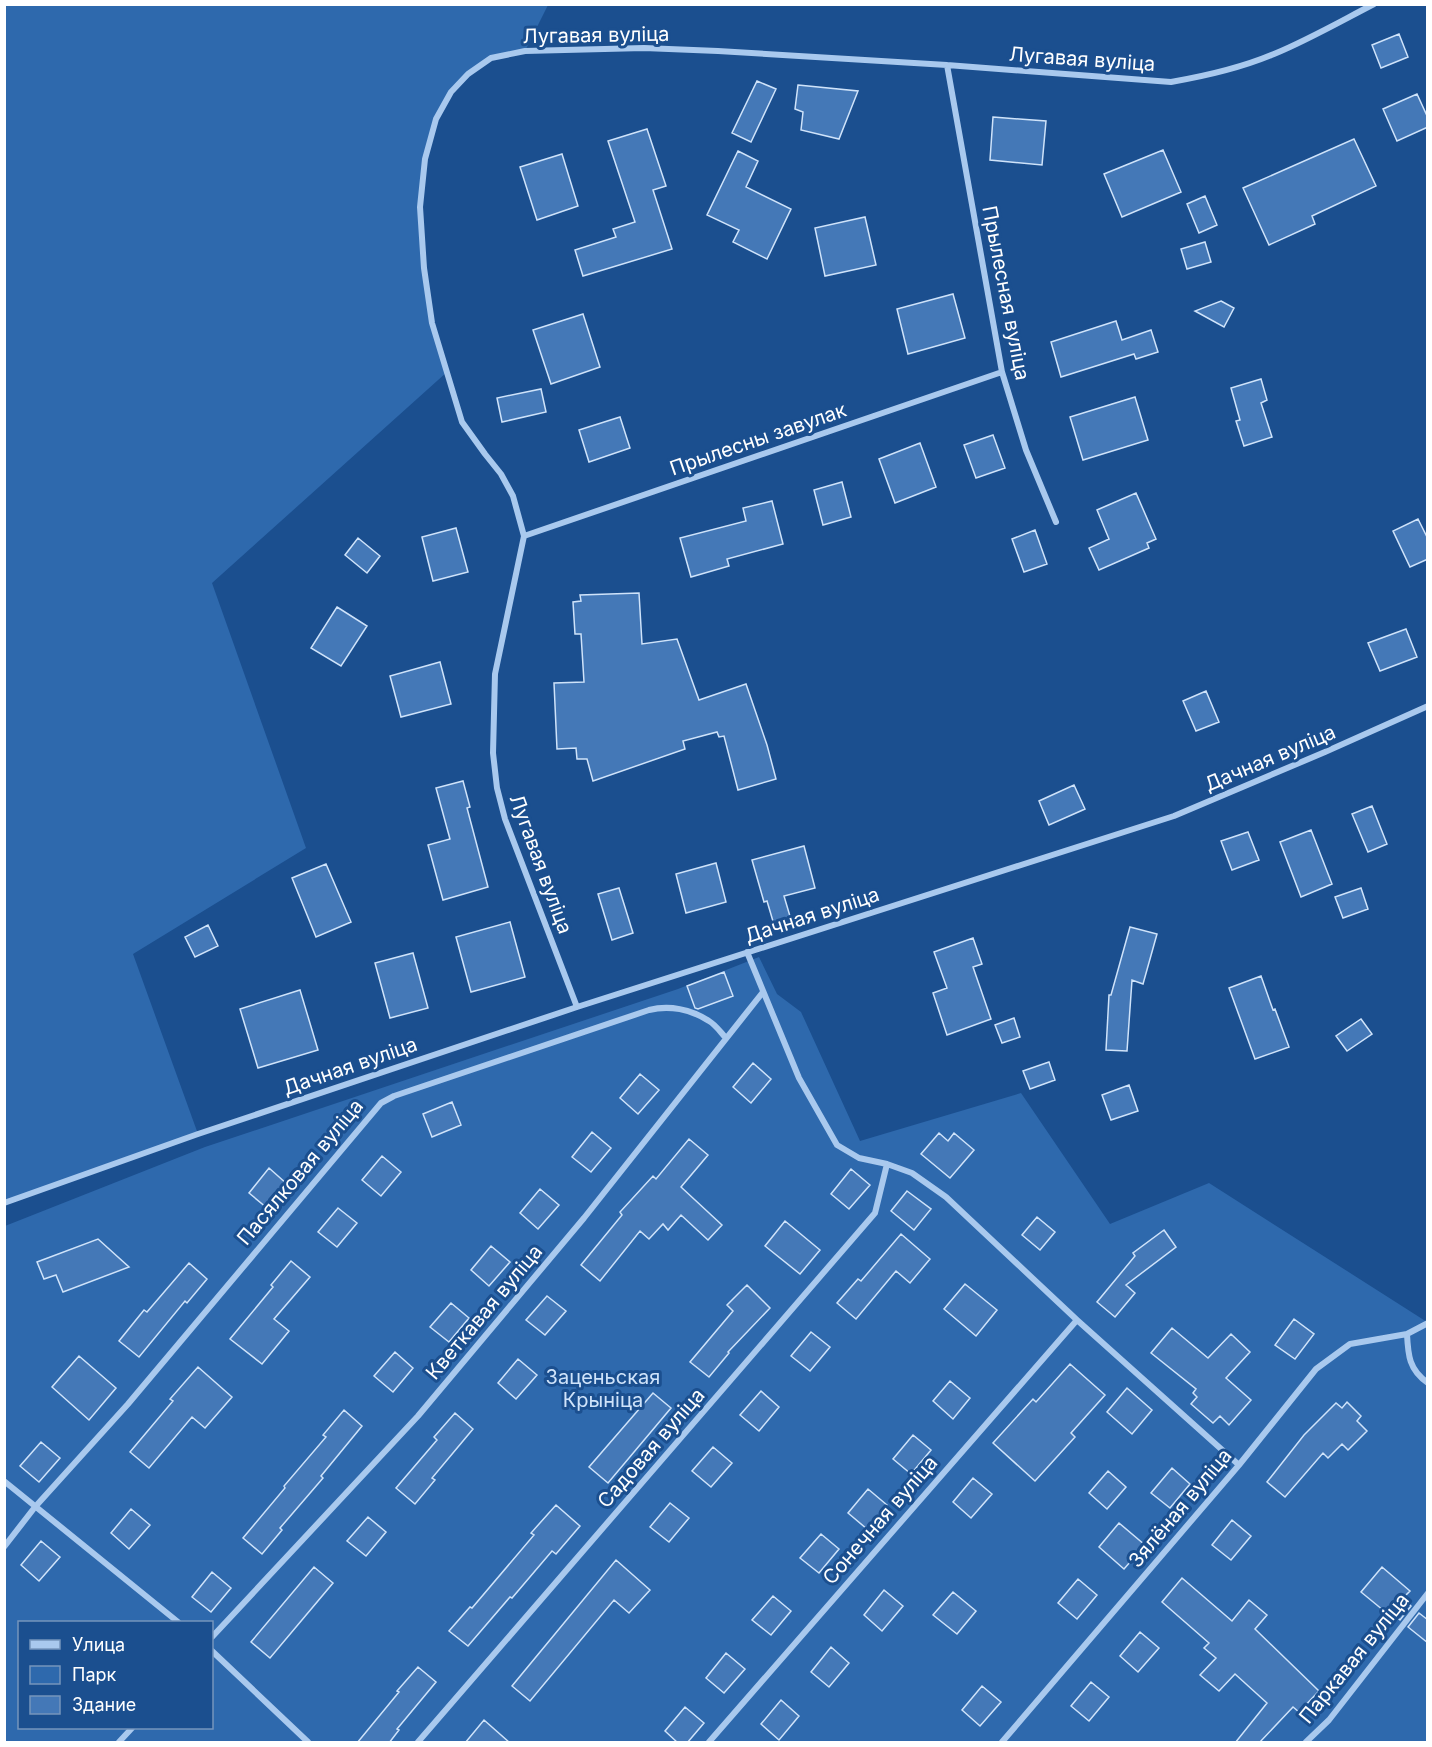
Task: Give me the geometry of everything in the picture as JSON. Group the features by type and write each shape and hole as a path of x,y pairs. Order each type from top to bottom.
{"street":[{"name":"Лугавая вуліца","path":"577,1007 505,819 497,788 493,753 495,674 524,536 513,496 501,474 462,422 432,323 424,268 420,207 425,159 436,119 451,92 468,74 491,58 525,51 644,48 947,65 1171,82 1203,77 1275,54 1374,4"},
{"name":"Прылесная вуліца","path":"947,65 1002,372 1026,450 1056,522"},
{"name":"Прылесны завулак","path":"524,536 1002,372"},
{"name":"Дачная вуліца","path":"4,1203 198,1134 577,1007 1174,816 1428,706"},
{"path":"747,952 799,1078 837,1145 859,1158 887,1164 912,1173 946,1197 1077,1320 1239,1465"},
{"name":"Кветкавая вуліца","path":"213,1637 418,1416 584,1218 763,992"},
{"name":"Пасялковая вуліца","path":"4,1546 35,1507 128,1404 381,1103 394,1096 663,1007 685,1010 710,1021 726,1038"},
{"name":"Садовая вуліца","path":"418,1743 875,1213 887,1164"},
{"name":"Сонечная вуліца","path":"709,1743 1077,1320"},
{"name":"Зялёная вуліца","path":"1002,1743 1239,1465 1316,1369 1350,1344 1407,1334 1428,1323"},
{"path":"1407,1334 1408,1357 1418,1377 1428,1383"},
{"path":"4,1481 176,1621"},
{"name":"Паркавая вуліца","path":"1306,1743 1329,1720 1428,1593"},
{"path":"213,1652 308,1743"},
{"path":"119,1743 131,1729"}],"green space":[{"path":"5,5 548,5 525,51 491,58 451,92 436,119 425,159 420,208 432,323 447,372 212,583 306,848 133,954 198,1134 5,1203"},
{"name":"Заценьская Крыніца","path":"759,957 777,994 801,1012 860,1141 1021,1093 1110,1224 1209,1183 1427,1322 1427,1742 5,1742 5,1226 205,1147 678,989"}],"building":[{"path":"1399,34 1408,57 1381,68 1372,45"},
{"path":"757,81 776,89 751,142 732,133"},
{"path":"798,85 858,91 839,139 801,130 803,112 795,109"},
{"path":"1417,94 1428,118 1428,127 1397,141 1383,109"},
{"path":"993,117 1046,121 1042,165 990,160"},
{"path":"647,129 666,186 653,190 672,249 583,276 575,250 616,237 613,229 635,222 608,141"},
{"path":"1354,139 1376,186 1312,216 1315,224 1269,245 1243,188"},
{"path":"1163,150 1181,192 1122,217 1104,174"},
{"path":"738,151 758,161 746,187 791,209 767,259 733,242 739,230 707,215"},
{"path":"562,154 578,206 537,220 520,167"},
{"path":"1205,196 1217,225 1199,233 1187,204"},
{"path":"865,217 876,265 825,276 815,228"},
{"path":"1205,242 1211,262 1187,269 1181,249"},
{"path":"953,294 965,338 908,354 897,309"},
{"path":"1221,301 1234,308 1224,327 1195,311"},
{"path":"583,314 600,367 551,384 533,330"},
{"path":"1116,321 1122,340 1151,330 1158,352 1136,359 1134,354 1061,377 1051,342"},
{"path":"1261,379 1267,400 1261,403 1272,437 1244,446 1236,421 1240,420 1231,388"},
{"path":"541,389 546,412 502,422 497,398"},
{"path":"1135,397 1148,440 1083,460 1070,417"},
{"path":"620,417 630,448 589,462 579,430"},
{"path":"993,435 1005,468 976,478 964,445"},
{"path":"920,443 936,487 895,503 879,459"},
{"path":"842,482 851,517 823,525 814,490"},
{"path":"1136,493 1156,539 1147,543 1149,548 1099,570 1089,548 1109,539 1097,510"},
{"path":"772,501 783,544 727,559 729,566 691,577 680,538 746,521 743,508"},
{"path":"1418,519 1428,539 1428,559 1410,567 1393,531"},
{"path":"456,528 468,572 433,581 422,537"},
{"path":"1035,530 1047,564 1024,572 1012,539"},
{"path":"358,538 380,556 367,573 345,555"},
{"path":"639,593 642,644 677,639 699,700 746,684 776,779 738,790 724,736 719,737 717,732 683,741 685,749 593,781 587,759 577,759 576,748 557,749 554,683 584,682 581,634 575,634 573,602 581,601 580,595"},
{"path":"337,607 367,626 341,666 311,648"},
{"path":"1406,629 1417,657 1380,671 1368,643"},
{"path":"440,662 451,704 401,717 390,676"},
{"path":"1206,691 1219,722 1196,731 1183,701"},
{"path":"463,781 470,807 467,808 488,887 443,900 428,845 450,839 436,788"},
{"path":"1074,785 1085,809 1049,825 1039,801"},
{"path":"1372,806 1387,844 1368,852 1352,814"},
{"path":"1311,830 1332,884 1301,897 1280,842"},
{"path":"1248,832 1259,860 1232,870 1221,841"},
{"path":"804,846 815,888 784,896 792,923 775,928 767,901 764,902 752,860"},
{"path":"716,863 726,902 686,913 676,874"},
{"path":"326,864 351,922 316,937 292,878"},
{"path":"619,888 633,933 612,940 598,894"},
{"path":"1361,888 1368,909 1343,918 1335,897"},
{"path":"510,922 525,977 471,992 456,937"},
{"path":"208,925 218,946 195,957 185,937"},
{"path":"1130,927 1157,934 1143,984 1132,980 1127,1051 1106,1050 1109,995 1111,995"},
{"path":"973,938 982,964 973,967 991,1019 947,1035 933,993 947,988 934,952"},
{"path":"413,953 428,1008 390,1018 375,963"},
{"path":"724,972 733,996 698,1009 695,1008 687,986"},
{"path":"1261,976 1289,1047 1255,1059 1229,988"},
{"path":"300,990 318,1050 258,1068 240,1009"},
{"path":"1014,1018 1020,1037 1002,1043 995,1025"},
{"path":"1361,1019 1372,1034 1347,1051 1336,1036"},
{"path":"1049,1062 1055,1080 1030,1089 1023,1071"},
{"path":"753,1063 771,1079 751,1103 733,1087"},
{"path":"640,1074 659,1090 638,1114 620,1098"},
{"path":"1129,1085 1138,1111 1111,1120 1102,1095"},
{"path":"452,1102 461,1125 432,1137 423,1114"},
{"path":"592,1132 611,1148 591,1172 572,1157"},
{"path":"939,1133 948,1141 954,1133 974,1150 950,1178 921,1154"},
{"path":"689,1139 708,1155 681,1187 722,1225 708,1240 681,1215 668,1230 663,1224 649,1239 640,1231 600,1281 581,1265 622,1215 620,1212 653,1176 656,1179"},
{"path":"382,1156 401,1172 381,1196 362,1180"},
{"path":"269,1168 287,1184 267,1208 249,1193"},
{"path":"851,1169 870,1185 849,1209 831,1194"},
{"path":"540,1189 559,1205 538,1229 520,1213"},
{"path":"907,1191 931,1209 914,1230 891,1211"},
{"path":"338,1208 357,1223 337,1247 318,1232"},
{"path":"1037,1217 1055,1232 1040,1250 1022,1235"},
{"path":"785,1221 820,1250 800,1274 765,1246"},
{"path":"1164,1230 1176,1247 1126,1285 1135,1293 1115,1317 1097,1302 1135,1256 1133,1253"},
{"path":"901,1234 930,1259 910,1283 896,1271 856,1319 837,1303 858,1279 861,1281"},
{"path":"98,1239 129,1267 63,1292 56,1275 44,1279 37,1262"},
{"path":"491,1246 510,1262 489,1286 471,1270"},
{"path":"291,1261 310,1277 274,1319 289,1331 262,1364 230,1339 273,1287 271,1285"},
{"path":"189,1263 207,1279 187,1303 185,1301 139,1357 119,1341 144,1310 147,1312"},
{"path":"965,1284 997,1310 976,1336 944,1309"},
{"path":"747,1285 770,1308 728,1352 709,1377 690,1362 733,1311 727,1305"},
{"path":"547,1296 566,1311 545,1335 526,1320"},
{"path":"451,1303 469,1318 449,1342 430,1327"},
{"path":"1294,1319 1314,1334 1295,1359 1275,1345"},
{"path":"1172,1328 1208,1358 1231,1334 1250,1352 1226,1378 1251,1400 1229,1425 1220,1416 1213,1423 1191,1404 1197,1397 1193,1393 1196,1389 1151,1353"},
{"path":"811,1332 830,1347 810,1371 791,1356"},
{"path":"395,1352 413,1368 393,1392 374,1376"},
{"path":"79,1356 116,1388 89,1420 52,1387"},
{"path":"518,1359 537,1375 516,1399 498,1383"},
{"path":"1070,1364 1105,1395 1071,1433 1075,1437 1035,1481 993,1443 1033,1399 1036,1402"},
{"path":"198,1367 232,1397 205,1428 192,1417 149,1468 130,1452 173,1401 170,1399"},
{"path":"950,1381 970,1398 953,1419 933,1401"},
{"path":"1127,1388 1152,1410 1132,1434 1107,1412"},
{"path":"761,1391 779,1407 759,1431 740,1415"},
{"path":"653,1393 671,1408 608,1483 589,1467"},
{"path":"1347,1402 1361,1416 1357,1421 1367,1431 1348,1450 1342,1444 1328,1458 1323,1453 1285,1497 1267,1482 1304,1435 1336,1403 1342,1408"},
{"path":"344,1410 362,1426 321,1476 323,1478 280,1528 282,1530 262,1554 243,1538 326,1437 323,1435"},
{"path":"455,1413 473,1429 432,1478 435,1480 415,1504 396,1488 437,1440 434,1437"},
{"path":"913,1435 931,1450 911,1474 893,1459"},
{"path":"41,1442 60,1458 39,1482 20,1466"},
{"path":"713,1447 732,1463 711,1487 692,1471"},
{"path":"1172,1468 1190,1484 1170,1508 1151,1493"},
{"path":"1108,1471 1126,1487 1107,1509 1089,1493"},
{"path":"973,1478 992,1494 971,1518 953,1502"},
{"path":"868,1489 887,1505 867,1529 848,1513"},
{"path":"670,1503 689,1518 669,1542 650,1527"},
{"path":"556,1505 580,1526 556,1554 552,1551 468,1646 449,1631 470,1607 472,1608 534,1535 531,1533"},
{"path":"131,1509 150,1525 129,1549 111,1533"},
{"path":"368,1517 386,1532 366,1556 347,1541"},
{"path":"1232,1520 1251,1536 1231,1560 1212,1545"},
{"path":"1119,1523 1145,1545 1124,1569 1099,1547"},
{"path":"821,1534 839,1549 819,1573 800,1558"},
{"path":"41,1541 60,1557 39,1581 21,1565"},
{"path":"616,1560 650,1590 629,1613 614,1600 530,1701 512,1686"},
{"path":"314,1567 333,1583 270,1658 251,1642"},
{"path":"1382,1567 1410,1591 1403,1598 1411,1606 1400,1620 1391,1612 1389,1615 1361,1592"},
{"path":"212,1572 231,1588 211,1612 192,1597"},
{"path":"1182,1578 1232,1621 1249,1600 1267,1615 1255,1629 1319,1691 1299,1712 1293,1707 1259,1743 1235,1743 1267,1703 1235,1674 1219,1691 1200,1675 1216,1658 1204,1648 1209,1643 1162,1602"},
{"path":"1078,1579 1097,1595 1077,1619 1058,1603"},
{"path":"884,1590 903,1606 882,1631 864,1615"},
{"path":"953,1592 976,1611 957,1634 933,1615"},
{"path":"773,1596 791,1611 771,1635 752,1620"},
{"path":"1419,1613 1428,1620 1428,1643 1408,1627"},
{"path":"1140,1632 1159,1648 1138,1672 1120,1656"},
{"path":"831,1647 849,1663 829,1687 811,1672"},
{"path":"726,1653 745,1669 724,1693 706,1678"},
{"path":"418,1667 436,1682 397,1729 399,1730 389,1743 357,1743 399,1692 397,1691"},
{"path":"1091,1682 1109,1697 1089,1721 1071,1706"},
{"path":"982,1686 1001,1702 980,1726 962,1710"},
{"path":"781,1700 799,1716 779,1740 761,1724"},
{"path":"685,1707 704,1723 687,1743 678,1743 665,1731"},
{"path":"484,1720 510,1743 465,1743"}]}
